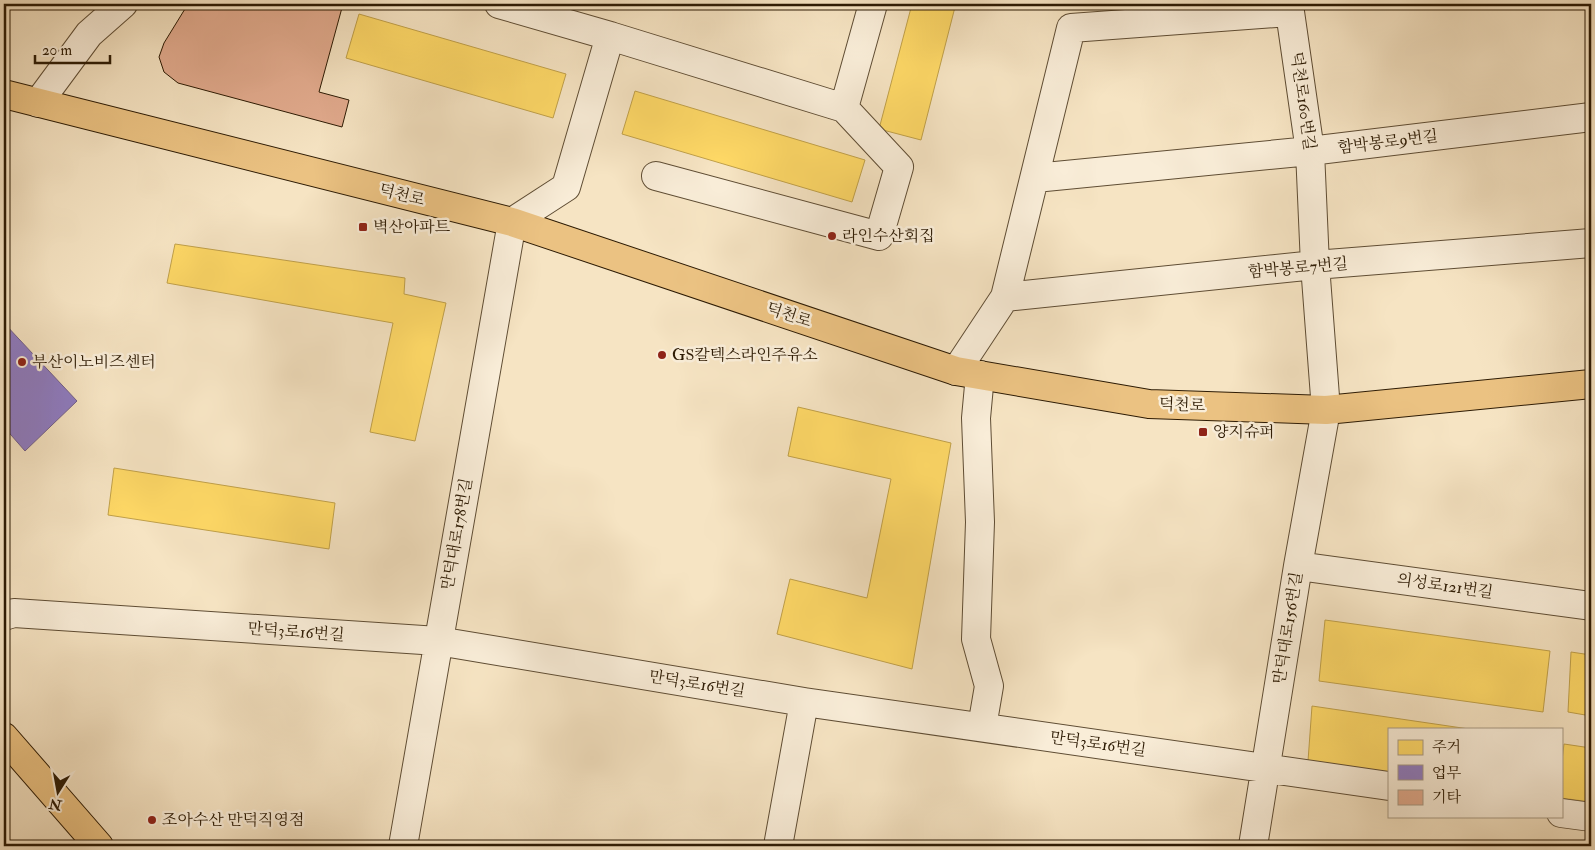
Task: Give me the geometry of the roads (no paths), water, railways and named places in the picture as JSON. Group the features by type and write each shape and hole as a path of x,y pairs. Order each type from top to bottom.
{"main road":[{"name":"덕천로","path":"4,94 512,222 968,373 1149,404 1326,410 1591,384"},
{"path":"4,737 99,846"}],"street":[{"path":"38,103 89,34 123,4"},
{"path":"500,4 844,108 899,166 880,236 656,176"},
{"path":"844,108 873,4"},
{"name":"덕천로160번길","path":"1035,178 1071,28 1290,12 1310,151 1315,265 1326,410"},
{"path":"512,222 566,187 610,36"},
{"name":"함박봉로9번길","path":"1035,178 1310,151 1591,117"},
{"path":"982,727 989,686 976,639 980,522 976,418 968,373 1005,297 1035,178"},
{"name":"만덕대로178번길","path":"403,846 512,222"},
{"name":"함박봉로7번길","path":"1005,297 1315,265 1591,243"},
{"name":"만덕대로156번길","path":"1253,846 1298,566 1326,410"},
{"name":"의성로121번길","path":"1298,566 1591,606"},
{"name":"만덕3로16번길","path":"4,616 14,613 438,641 804,702 1388,786"},
{"path":"778,846 804,702"},
{"path":"1562,813 1591,817"}],"place":[{"name":"벽산아파트","path":"363,227"},
{"name":"라인수산회집","path":"832,236"},
{"name":"GS칼텍스라인주유소","path":"662,355"},
{"name":"부산이노비즈센터","path":"22,362"},
{"name":"양지슈퍼","path":"1203,432"},
{"name":"조아수산 만덕직영점","path":"152,820"}]}
